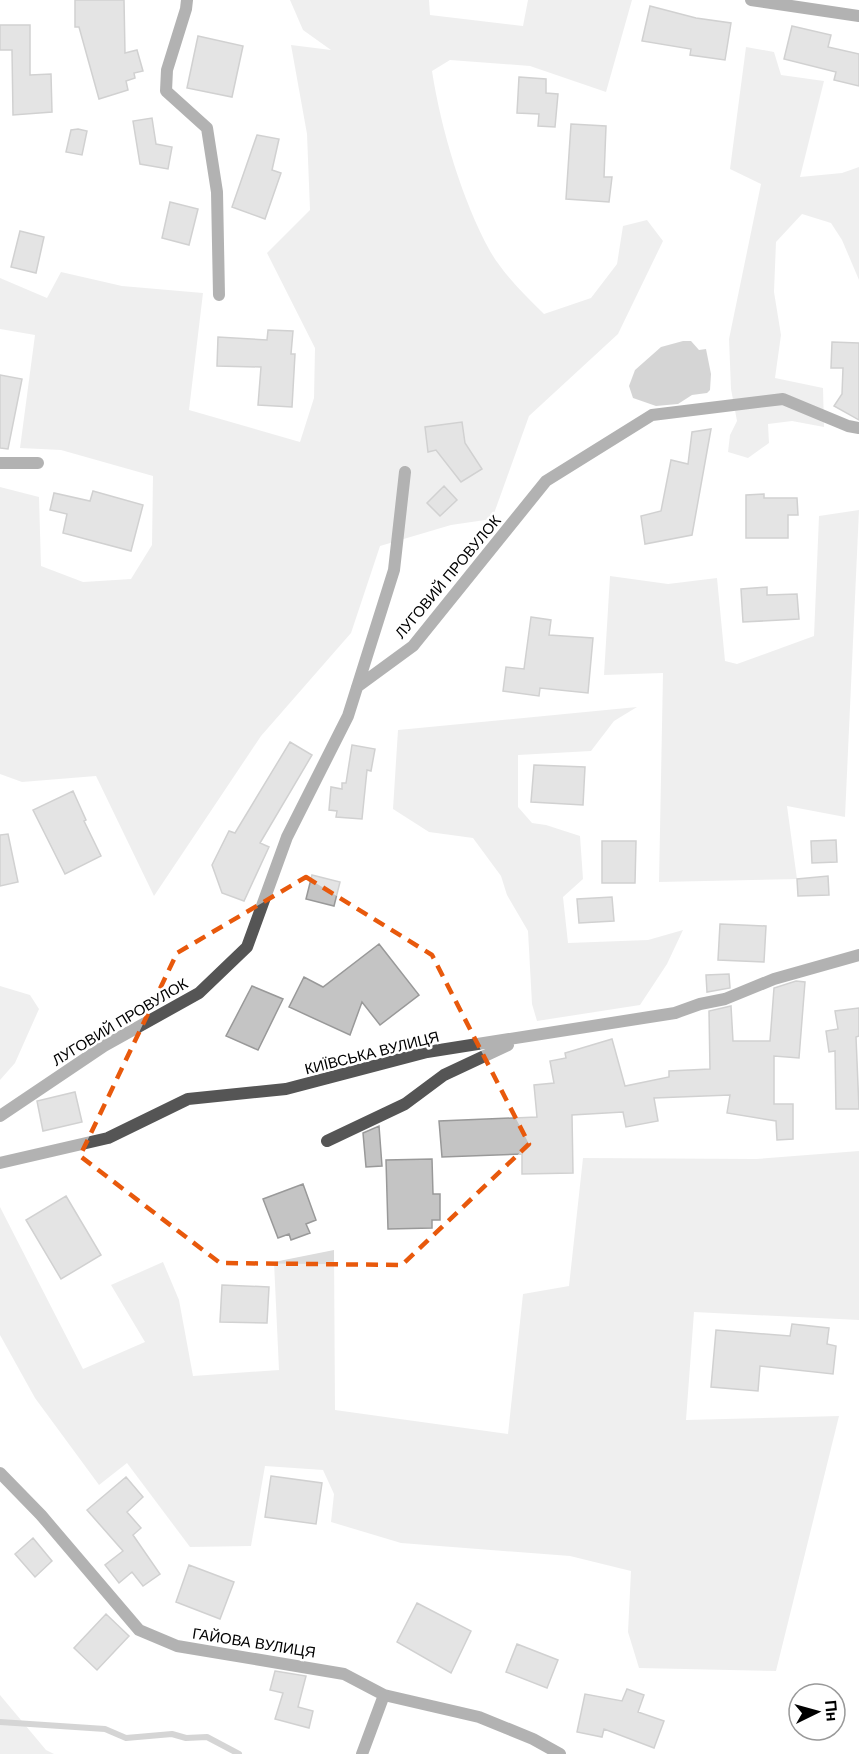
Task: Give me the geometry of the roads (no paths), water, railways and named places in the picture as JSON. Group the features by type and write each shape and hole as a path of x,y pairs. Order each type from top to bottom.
{"street":[{"path":"186,0 186,9 167,70 166,91 207,128 217,192 219,295"},
{"path":"751,0 859,16"},
{"name":"ЛУГОВИЙ ПРОВУЛОК","path":"0,1116 104,1046 199,993 247,947 287,837 348,716 357,687 413,646 546,481 652,415 783,399 848,426 859,428"},
{"path":"0,463 38,463"},
{"path":"357,687 394,570 405,472"},
{"name":"КИЇВСЬКА ВУЛИЦЯ","path":"0,1164 108,1138 189,1099 286,1089 427,1052 675,1013 700,1004 725,999 774,979 859,955"},
{"path":"327,1141 405,1104 444,1075 520,1039"},
{"name":"ГАЙОВА ВУЛИЦЯ","path":"0,1473 41,1515 139,1630 177,1646 344,1674 384,1695 479,1717 533,1738 560,1754"},
{"path":"362,1754 384,1695"}],"waterway":[{"path":"0,1722 105,1729 126,1738 172,1734 186,1738 207,1737 239,1754"}]}
